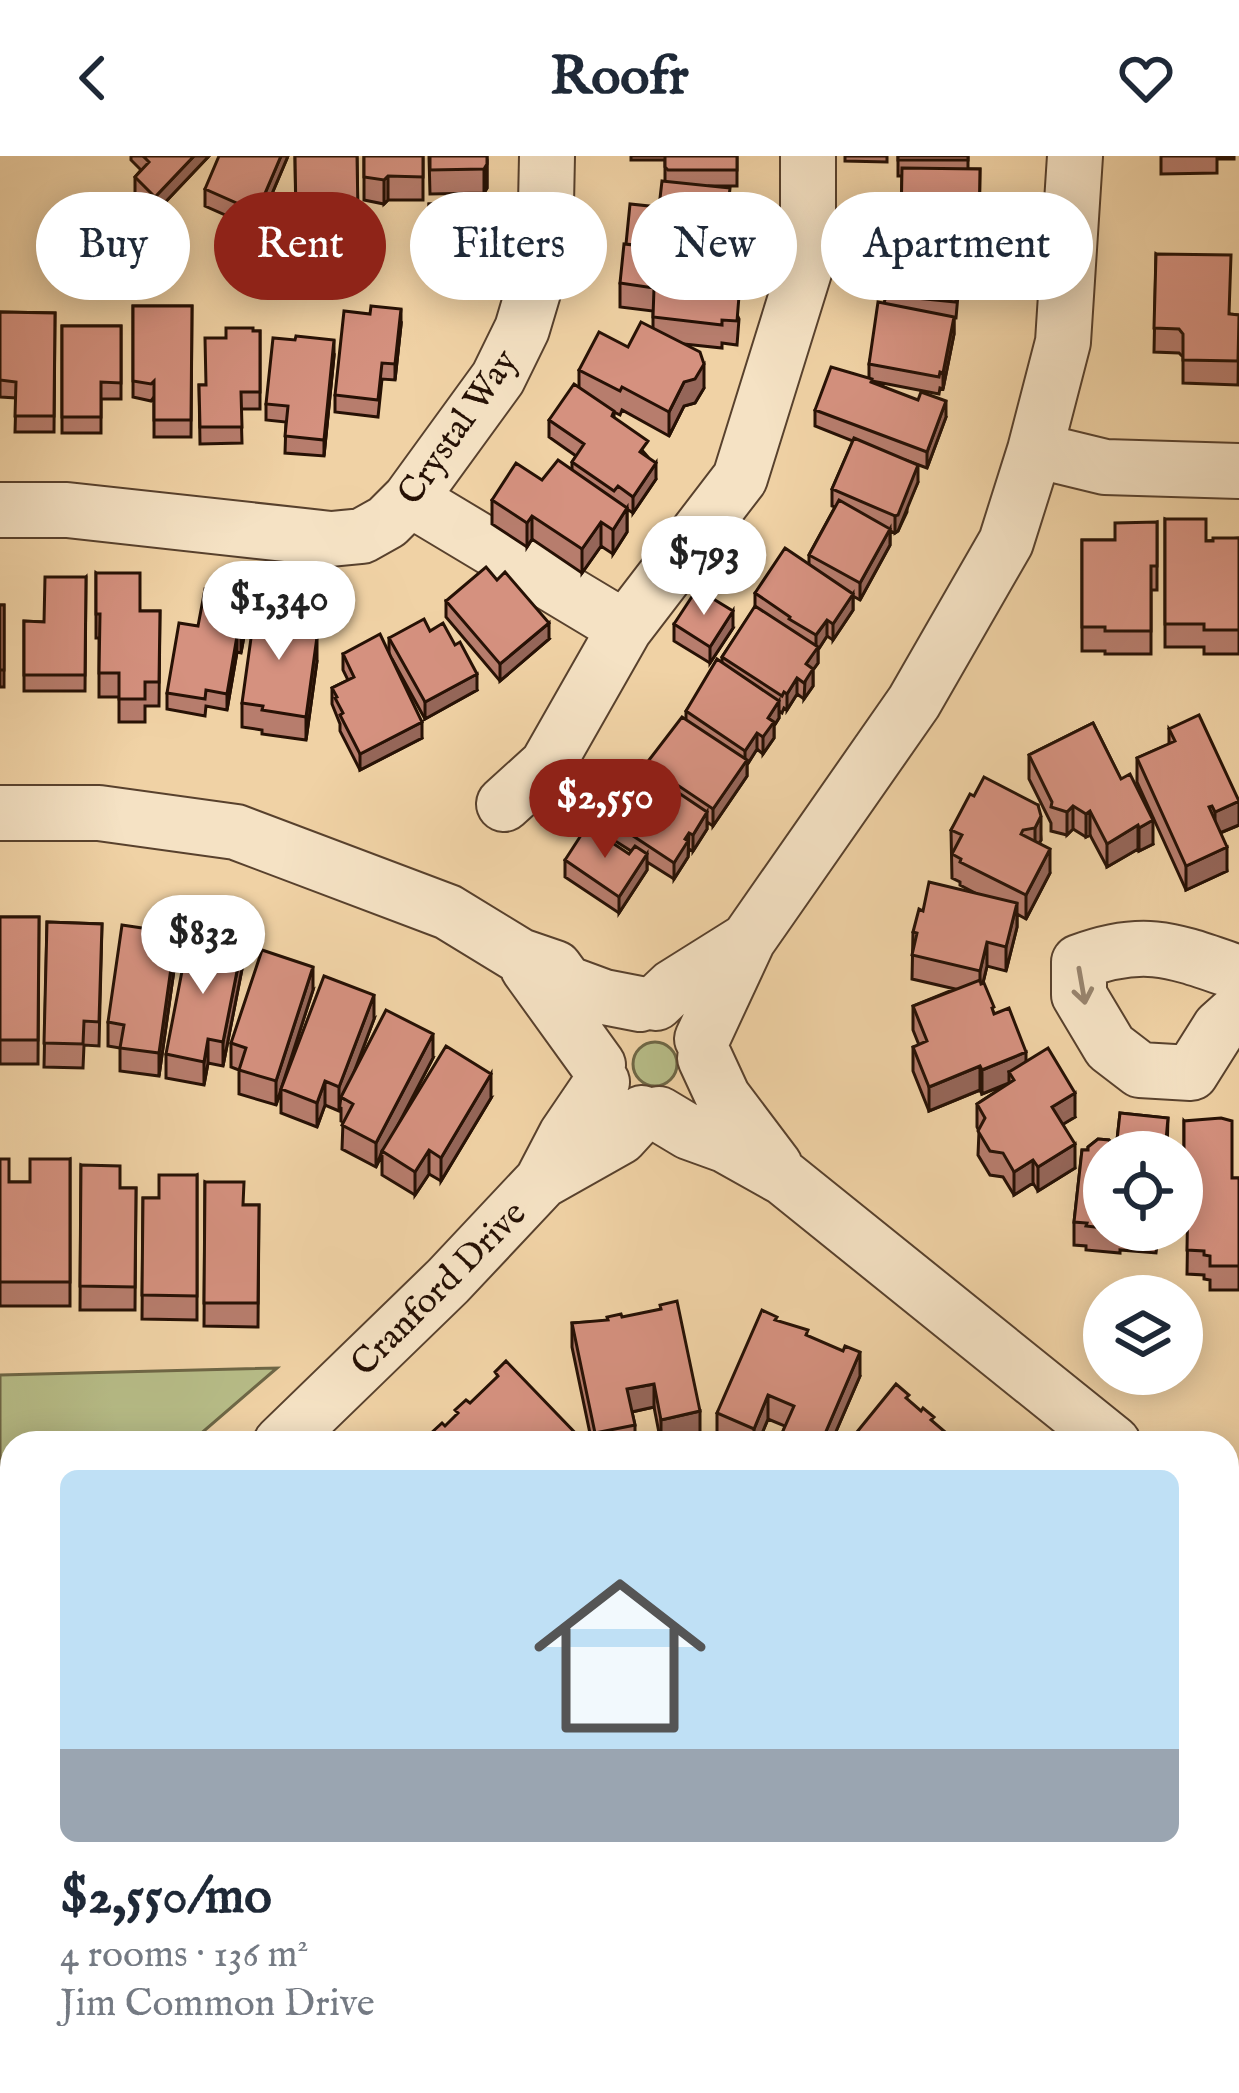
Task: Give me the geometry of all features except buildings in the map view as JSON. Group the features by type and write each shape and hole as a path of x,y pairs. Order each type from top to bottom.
{"street":[{"name":"Crystal Way","path":"0,510 67,511 331,539 362,536 387,521 410,500 498,378 521,329 545,253 547,156"},
{"path":"504,803 548,765 625,628 740,478 808,259 808,156"},
{"path":"748,940 648,1004 623,1012 602,1035 598,1048 625,1093 674,1107 694,1090 702,1074 703,1049 748,940 914,702 1006,542 1063,342 1075,156"},
{"path":"1035,450 1105,467 1239,471"},
{"path":"410,500 625,628"},
{"path":"0,813 98,813 236,832 448,912 520,956 555,968 566,983 604,997 676,1011 703,1049 723,1096 784,1178"},
{"path":"1239,974 1168,949 1112,950 1079,962 1079,994 1110,1047 1140,1070 1191,1073 1220,1027 1239,1010"},
{"path":"520,956 625,1093 784,1178 1098,1431"},
{"name":"Cranford Drive","path":"293,1431 448,1282 542,1181 566,1135 625,1093"}],"green space":[{"path":"655,1042 671,1048 677,1064 671,1080 655,1086 639,1080 633,1064 639,1048"},
{"path":"277,1368 204,1431 0,1431 0,1375"}]}
